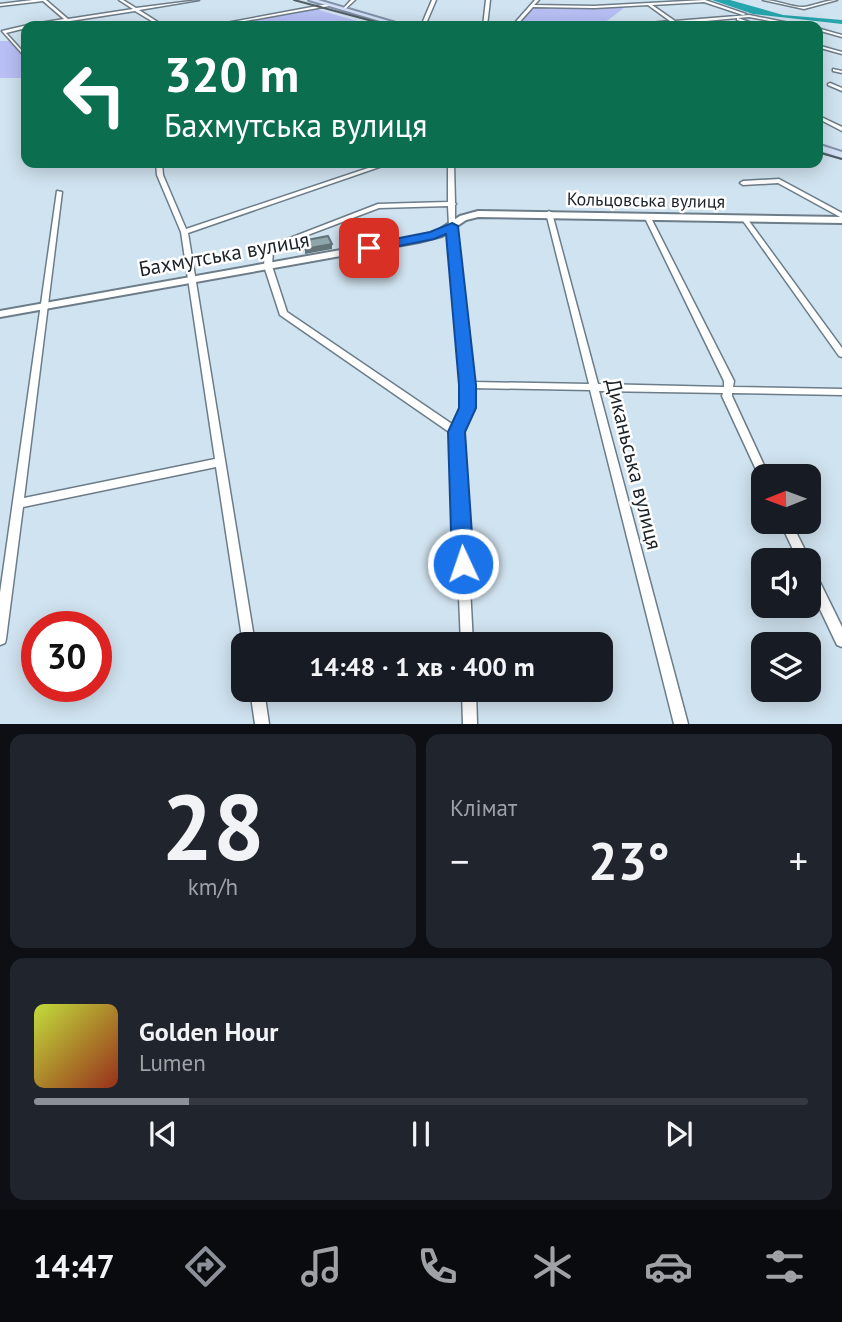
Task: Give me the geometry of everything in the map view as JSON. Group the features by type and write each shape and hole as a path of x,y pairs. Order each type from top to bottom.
{"main road":[{"path":"312,0 385,21"},
{"path":"823,149 842,155"}],"street":[{"path":"0,5 43,0 67,20"},
{"path":"121,0 154,21"},
{"path":"60,21 197,0"},
{"path":"343,9 353,0"},
{"path":"426,21 434,0"},
{"path":"486,21 488,0"},
{"path":"518,21 537,0"},
{"path":"590,0 594,7"},
{"path":"642,0 672,21"},
{"path":"532,6 594,7 702,0 749,16 776,21"},
{"path":"765,0 802,8 835,0"},
{"path":"240,21 328,5"},
{"path":"685,21 749,16"},
{"path":"733,17 744,21"},
{"path":"1,31 21,27"},
{"path":"1,31 21,52"},
{"path":"823,31 842,36"},
{"path":"823,48 842,53"},
{"path":"835,70 842,72"},
{"path":"830,84 842,90"},
{"path":"823,119 842,129"},
{"path":"159,168 184,232 247,632"},
{"path":"184,232 373,168"},
{"path":"452,168 452,226 468,385 468,408 457,432 466,632"},
{"path":"743,183 776,180 842,218"},
{"path":"0,639 59,192"},
{"path":"453,204 378,206 274,246 269,251 268,266 283,313 457,432"},
{"name":"Кольцовська вулиця","path":"452,226 464,218 478,214 842,218"},
{"name":"Диканьська вулиця","path":"549,214 681,723"},
{"path":"647,216 729,381 727,396 758,464"},
{"path":"744,218 842,354"},
{"name":"Бахмутська вулиця","path":"0,314 426,237 452,226"},
{"path":"468,385 842,392"},
{"path":"18,504 221,461"},
{"path":"821,597 842,641"},
{"path":"259,702 262,723"},
{"path":"469,702 470,723"}],"shaded area":[{"path":"712,0 730,0 783,15 842,20 842,24 823,21 753,14"},
{"path":"536,7 624,8 607,21 520,21"},
{"path":"312,8 357,21 241,21"},
{"path":"0,41 9,41 21,54 21,78 0,78"}],"building":[{"path":"328,236 332,244 305,249 302,241"}],"tram line":[{"path":"294,0 372,21"},
{"path":"823,154 842,159"}],"route":[{"path":"369,248 434,235 452,226 468,385 468,408 457,432 463,564"}]}
